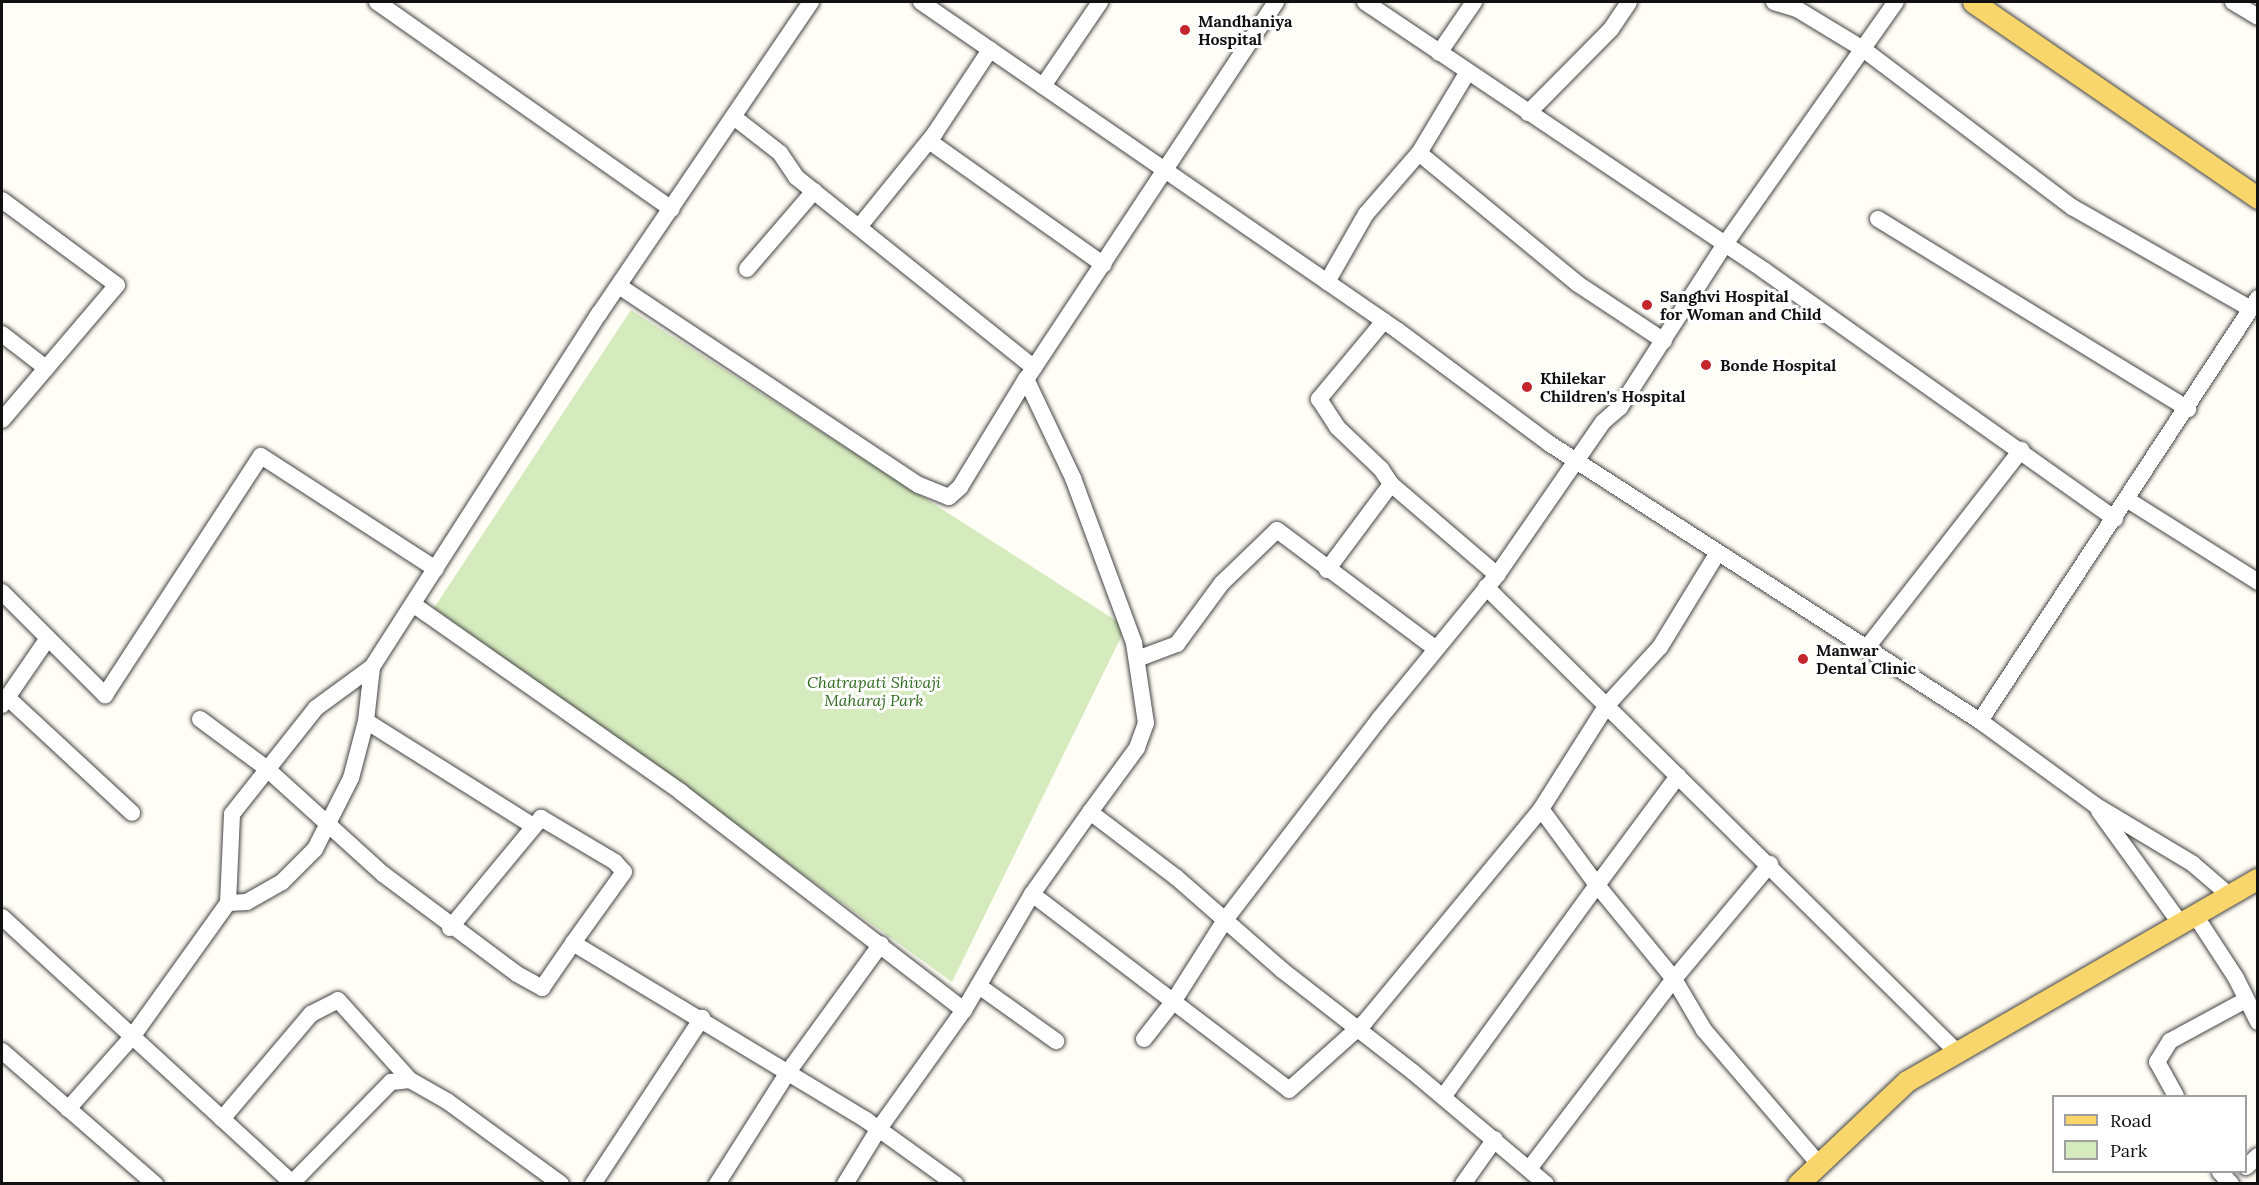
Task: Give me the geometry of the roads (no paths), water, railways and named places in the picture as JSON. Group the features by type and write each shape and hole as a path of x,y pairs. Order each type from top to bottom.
{"main road":[{"path":"1973,2 2258,198"},
{"path":"1798,1184 1907,1081 2258,878"}],"street":[{"path":"377,2 672,209"},
{"path":"68,1109 132,1037 228,903 232,814 266,768 316,708 372,667 619,286 735,118 811,2"},
{"path":"921,2 1384,321 1575,461 1865,650 1980,721 2096,805 2193,864 2229,895"},
{"path":"1042,86 1100,2"},
{"path":"619,286 919,485 948,497 960,487 1030,374 1151,195 1162,169 1276,2"},
{"path":"1365,2 1467,73 1725,244 2021,450 2115,519"},
{"path":"1439,53 1474,2"},
{"path":"1528,113 1611,29 1629,2"},
{"path":"1774,2 1797,9 1863,49 2072,207 2254,304 2188,410 1980,721"},
{"path":"1144,1039 1173,1002 1225,920 1435,648 1491,581 1603,422 1620,406 1725,244 1896,2"},
{"path":"2234,2 2258,17"},
{"path":"858,227 928,141 990,50"},
{"path":"1327,282 1366,214 1419,153 1467,73"},
{"path":"735,118 767,140 796,177 1030,374 1112,577 1137,659 1146,723 1137,748 1032,894 964,1010 878,1130 845,1184"},
{"path":"928,141 1104,266"},
{"path":"1419,153 1578,284 1664,341"},
{"path":"747,269 813,190"},
{"path":"2,200 117,285 2,420"},
{"path":"1878,219 2188,410"},
{"path":"1384,321 1319,399 1337,427 1381,469 1391,484 1491,581 1607,705 1770,864 1957,1052"},
{"path":"2,334 46,368"},
{"path":"1865,650 2021,450"},
{"path":"2,592 105,695 261,456 436,569"},
{"path":"1327,570 1391,484"},
{"path":"2128,500 2258,582"},
{"path":"1137,659 1177,644 1222,583 1277,530 1327,570 1435,648"},
{"path":"1032,894 1289,1090 1358,1029 1541,809 1607,705 1660,647 1717,554"},
{"path":"414,605 682,793 964,1010"},
{"path":"48,638 5,702 132,813"},
{"path":"228,903 247,902 282,882 315,849 331,823 351,778 366,722 372,667"},
{"path":"200,719 266,768 331,823 383,874 450,928 542,988 624,872 615,862 541,818 532,825 450,928"},
{"path":"366,722 532,825"},
{"path":"1443,1097 1678,776"},
{"path":"2096,805 2235,978 2244,1001 2258,1022"},
{"path":"1541,809 1597,885 1674,980 1704,1030 1819,1164"},
{"path":"1089,812 1178,878 1225,920 1495,1138 1546,1184"},
{"path":"1529,1169 1674,980 1770,864"},
{"path":"2,917 292,1183 391,1082 410,1080"},
{"path":"573,942 788,1072 878,1130 955,1184"},
{"path":"717,1184 788,1072 881,944"},
{"path":"979,986 1056,1041"},
{"path":"222,1119 311,1014 338,1000 410,1080 447,1101 561,1184"},
{"path":"2175,1095 2157,1062 2170,1041 2244,1001"},
{"path":"593,1184 702,1018"},
{"path":"2,1051 154,1184"},
{"path":"1463,1184 1495,1138"}],"place":[{"name":"Mandhaniya Hospital","path":"1185,30"},
{"name":"Sanghvi Hospital for Woman and Child","path":"1647,305"},
{"name":"Bonde Hospital","path":"1706,365"},
{"name":"Khilekar Children's Hospital","path":"1527,387"},
{"name":"Manwar Dental Clinic","path":"1803,659"}],"park label":[{"name":"Chatrapati Shivaji Maharaj Park","path":"874,691"}]}
